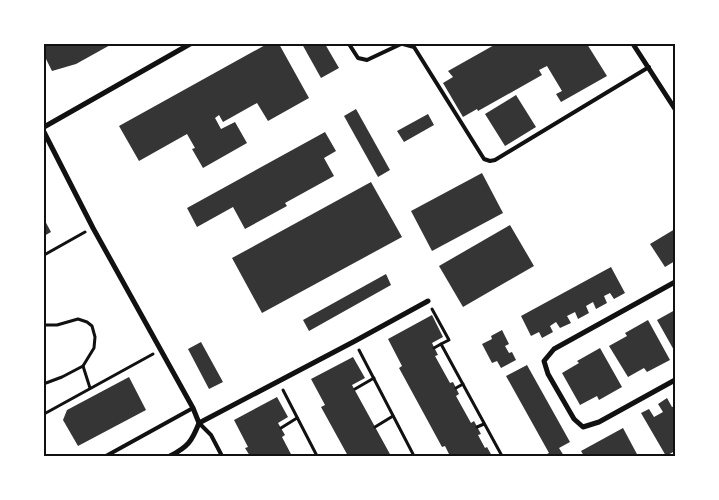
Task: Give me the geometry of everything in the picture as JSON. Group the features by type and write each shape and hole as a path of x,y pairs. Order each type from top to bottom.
{"street":[{"path":"44,127 190,44"},
{"path":"633,44 675,109"},
{"path":"44,132 93,228 193,408 199,423"},
{"path":"675,282 554,349 544,361 548,374 574,418 583,427 600,422 675,380"},
{"path":"170,456 190,443 199,423 428,301"}],"lane":[{"path":"350,44 358,58 367,60 402,44 414,47 484,159 490,161 495,160 649,67"},
{"path":"106,456 193,408"},
{"path":"199,423 211,435 222,456"}],"path":[{"path":"44,255 93,228"},
{"path":"428,301 449,340 434,348"},
{"path":"44,325 57,325 78,318 92,326 95,337 94,348 83,366 62,377 44,382"},
{"path":"355,341 414,456"},
{"path":"441,344 502,456"},
{"path":"44,414 140,361"},
{"path":"83,366 90,388"},
{"path":"355,389 374,378"},
{"path":"278,381 317,456"},
{"path":"456,388 463,384"},
{"path":"375,427 394,416"},
{"path":"281,428 298,418"},
{"path":"477,427 484,424"}],"building":[{"path":"44,44 112,44 76,64 52,71 44,55"},
{"path":"267,44 279,44 309,98 268,121 257,103 223,122 219,115 215,118 221,129 235,122 247,143 203,168 192,149 195,148 187,134 139,161 119,126"},
{"path":"302,44 325,44 339,68 321,78"},
{"path":"496,44 587,44 607,76 561,102 556,94 562,91 547,66 539,70 542,75 478,111 477,109 463,117 443,83 453,77 448,71"},
{"path":"516,95 536,127 505,146 485,114"},
{"path":"356,109 390,170 378,177 344,116"},
{"path":"428,114 434,125 404,142 397,131"},
{"path":"325,132 336,151 324,158 334,176 285,203 287,206 245,229 233,207 197,227 187,208"},
{"path":"482,173 503,213 432,251 411,211"},
{"path":"371,182 402,237 262,313 232,258"},
{"path":"44,219 51,232 44,236"},
{"path":"510,225 534,266 463,307 439,266"},
{"path":"675,229 675,261 665,267 650,244"},
{"path":"611,267 625,293 614,299 610,293 604,296 607,303 596,309 593,302 586,306 589,313 578,319 575,312 567,316 571,323 560,328 556,322 550,326 553,332 542,338 539,332 531,336 521,316"},
{"path":"386,274 391,285 309,331 303,320"},
{"path":"675,310 675,352 657,320"},
{"path":"432,315 443,337 432,343 438,355 435,356 450,383 453,382 459,394 456,396 471,423 474,421 481,434 478,435 492,456 450,456 445,446 442,447 399,368 402,366 388,339"},
{"path":"648,320 670,360 647,372 644,368 628,377 609,346 627,336 625,333"},
{"path":"502,330 509,344 505,346 509,353 512,352 516,360 501,368 497,361 492,363 482,344 492,339 491,336"},
{"path":"201,342 223,382 209,389 188,349"},
{"path":"600,348 622,387 599,400 597,396 580,405 562,373 579,363 577,361"},
{"path":"353,357 365,378 352,385 391,456 348,456 321,407 325,405 311,379"},
{"path":"527,365 570,442 559,448 564,456 543,456 549,453 506,376"},
{"path":"129,377 146,410 78,446 63,420 67,410"},
{"path":"277,397 288,417 278,423 285,435 282,437 292,456 250,456 245,448 248,447 234,420"},
{"path":"667,398 672,407 675,406 675,451 666,456 641,413 649,409 654,417 663,412 658,404"},
{"path":"623,428 638,456 584,456 581,451"}]}
